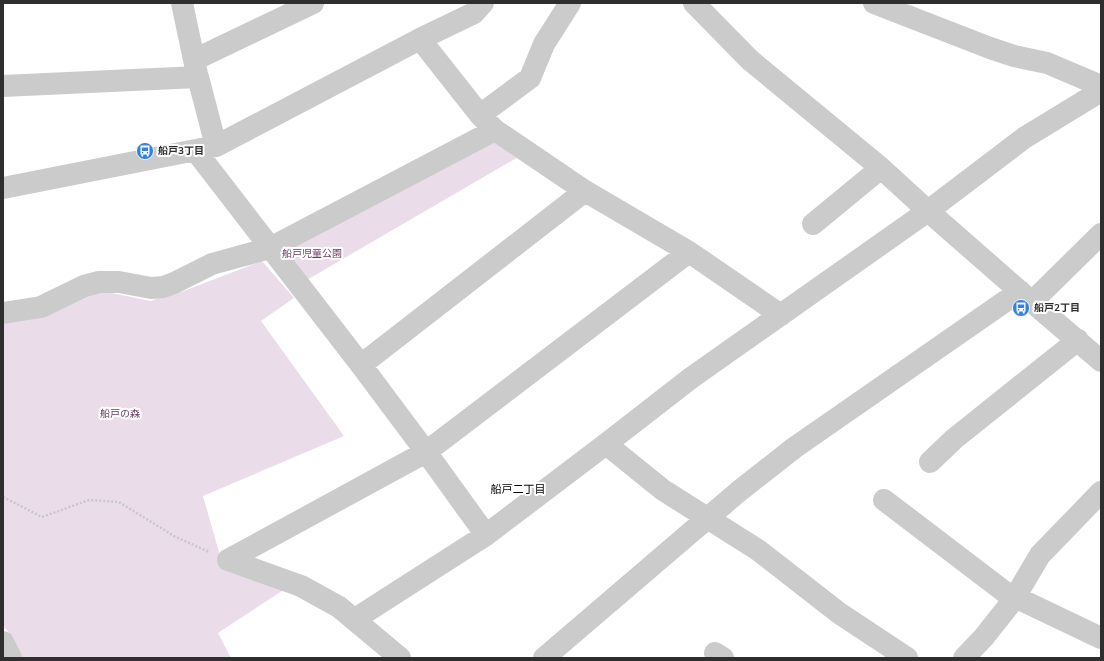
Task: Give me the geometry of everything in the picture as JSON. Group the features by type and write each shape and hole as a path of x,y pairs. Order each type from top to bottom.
{"street":[{"path":"182,3 196,68 216,146"},
{"path":"3,86 196,68 313,3"},
{"path":"3,313 41,307 84,286 99,282 119,282 151,288 163,287 212,264 270,248 487,123 530,78 544,44 570,3"},
{"path":"694,3 750,60 881,168 1026,297 1101,361"},
{"path":"874,3 1002,52 1047,63 1101,86"},
{"path":"3,188 216,146 420,40 475,6"},
{"path":"420,40 487,123 585,191 689,252 781,315"},
{"path":"355,619 486,535 691,378 928,211 1024,138 1101,91"},
{"path":"194,150 361,365 486,535"},
{"path":"813,224 881,168"},
{"path":"361,365 585,191"},
{"path":"544,658 738,492 794,448 1026,297 1101,234"},
{"path":"228,560 426,452 689,252"},
{"path":"930,462 954,439 1078,340"},
{"path":"606,444 663,490 758,550 839,613 907,658"},
{"path":"964,658 984,637 1015,598 1040,555 1101,492"},
{"path":"884,500 1015,598 1101,638"},
{"path":"228,560 301,586 340,607 355,619 393,656"},
{"path":"3,642 11,658"}],"path":[{"path":"3,497 42,517 89,500 119,502 174,536 228,560"}],"green space":[{"name":"船戸児童公園","path":"495,136 520,156 305,281 278,249"},
{"name":"船戸の森","path":"262,261 294,298 261,321 344,436 203,496 223,566 285,589 218,633 231,658 21,658 10,634 3,626 3,320 102,291 151,301 164,295 181,292"}],"place":[{"name":"船戸3丁目","path":"145,151"},
{"name":"船戸2丁目","path":"1021,308"}],"district":[{"name":"船戸二丁目","path":"518,489"}]}
